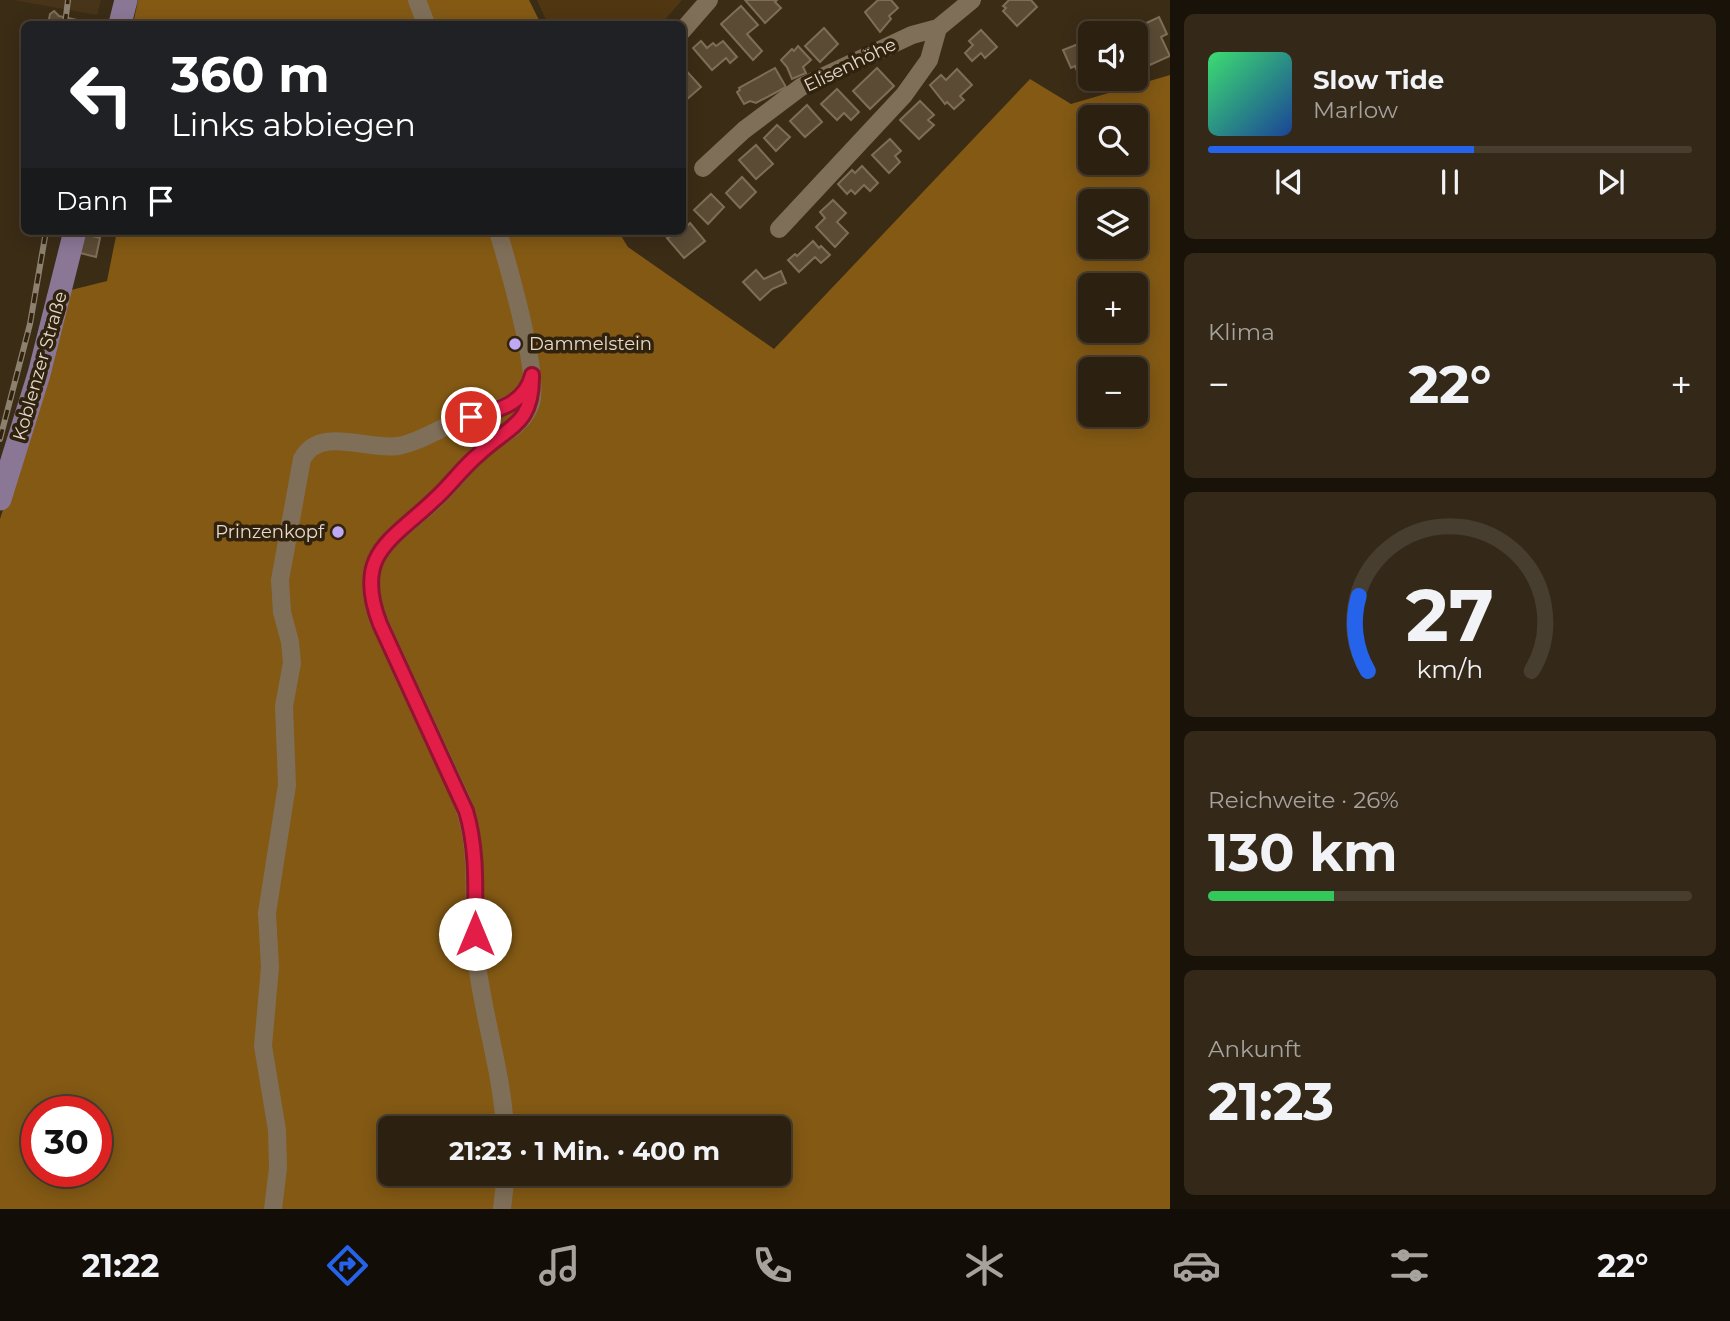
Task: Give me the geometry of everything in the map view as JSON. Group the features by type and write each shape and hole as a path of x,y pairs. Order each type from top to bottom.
{"main road":[{"path":"121,21 126,0"},
{"name":"Koblenzer Straße","path":"0,499 39,374 74,235"}],"street":[{"path":"417,0 425,21"},
{"path":"686,26 709,0"},
{"name":"Elisenhöhe","path":"703,167 744,130 801,87 912,34 938,28 972,0"},
{"path":"779,229 904,95 929,60 938,28"},
{"path":"499,235 532,375 531,401 523,417 479,454 434,500 396,531 383,546 372,576 373,602 380,624 461,799 470,825 475,870 477,966 499,1073 504,1116"},
{"path":"273,1209 278,1168 277,1130 263,1046 270,967 267,913 286,785 284,706 292,663 282,612 280,580 302,459 310,448 322,442 386,447 413,442 457,421 503,408 523,395 530,386 532,375"},
{"path":"502,1209 505,1186"}],"shaded area":[{"path":"13,0 101,0 97,15"},
{"path":"138,0 529,0 540,21 134,21"},
{"path":"537,0 682,0 664,21 547,21"},
{"path":"1170,75 1170,1209 0,1209 0,519 71,290 107,281 116,235 620,235 628,247 774,349 1030,79 1071,104 1115,91 1148,91 1148,81"}],"building":[{"path":"745,0 777,0 775,2 781,8 765,23"},
{"path":"878,0 891,0 898,8 889,16 891,19 880,32 865,12"},
{"path":"1009,0 1031,0 1037,7 1017,26 1003,11 1006,8 1003,6"},
{"path":"741,6 758,25 747,34 762,51 753,60 721,24"},
{"path":"54,11 59,16 82,21 49,21"},
{"path":"1159,17 1167,34 1161,37 1170,56 1150,65 1148,61 1148,22"},
{"path":"824,28 838,44 820,62 805,46"},
{"path":"981,30 997,47 985,58 981,53 972,61 965,53 973,45 969,41"},
{"path":"701,41 707,48 713,43 716,46 723,41 737,57 730,63 726,58 712,70 693,48"},
{"path":"1078,44 1078,73 1075,66 1071,68 1063,50"},
{"path":"798,46 811,60 803,67 806,73 792,79 781,60"},
{"path":"775,68 786,87 756,103 750,101 744,104 737,92 739,88"},
{"path":"877,68 894,86 870,109 853,91"},
{"path":"957,69 972,85 960,96 964,100 954,109 947,102 945,104 930,85 941,75 946,80"},
{"path":"686,70 701,87 686,100"},
{"path":"837,89 859,112 851,120 844,113 837,120 821,104"},
{"path":"920,101 934,115 928,120 934,125 919,139 900,120"},
{"path":"807,105 822,122 805,137 790,121"},
{"path":"777,125 790,137 776,151 764,138"},
{"path":"890,139 901,151 895,156 900,162 889,173 872,155"},
{"path":"756,145 773,164 756,179 739,160"},
{"path":"862,166 878,183 870,191 864,185 855,194 851,190 847,194 838,184 852,170 855,173"},
{"path":"742,177 756,192 740,208 726,193"},
{"path":"711,194 724,207 708,224 694,210"},
{"path":"833,200 846,213 837,222 848,233 835,247 816,227 825,218 820,212"},
{"path":"690,223 705,241 684,258 667,238 686,235 686,227"},
{"path":"84,235 100,238 96,257 80,253"},
{"path":"813,241 830,255 821,263 815,257 799,272 788,260 795,254 797,256"},
{"path":"756,270 764,279 781,271 786,283 772,289 760,300 743,282"}],"railway":[{"path":"65,21 68,0"},
{"path":"0,439 30,324 45,235"}],"place":[{"name":"Dammelstein","path":"515,344"},
{"name":"Prinzenkopf","path":"338,532"}],"route":[{"path":"471,417 490,413 513,402 530,386 532,375 531,401 523,417 467,465 434,500 396,531 377,555 372,584 373,602 380,624 466,811 475,870 475,934"}]}
